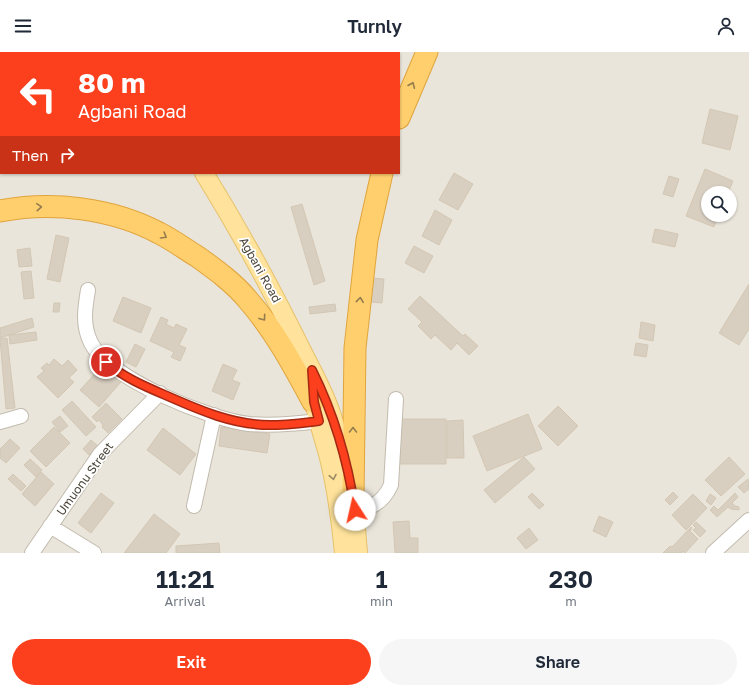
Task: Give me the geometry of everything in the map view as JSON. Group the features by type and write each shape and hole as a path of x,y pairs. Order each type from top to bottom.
{"highway":[{"path":"400,116 427,52"},
{"path":"349,506 355,348 367,240 382,174"},
{"path":"0,211 47,206 91,211 126,219 159,232 217,270 248,299 276,338 316,411"}],"main road":[{"name":"Agbani Road","path":"205,174 269,285 326,397 333,418 358,553"},
{"name":"Agbani Road","path":"312,370 316,411 330,461 349,506 344,553"}],"street":[{"path":"88,290 84,318 90,342 98,355 115,370 160,393 214,415 248,424 272,426 316,411"},
{"name":"Umuonu Street","path":"32,553 100,454 160,393"},
{"path":"349,506 377,504 386,496 391,485 396,399"},
{"path":"194,506 214,415"},
{"path":"0,422 21,416"},
{"path":"713,553 749,520"},
{"path":"50,526 94,553"}],"shaded area":[{"path":"400,52 749,52 749,553 0,553 0,174 400,174"}],"building":[{"path":"710,109 738,116 730,150 702,143"},
{"path":"705,169 733,181 731,186 701,186 701,222 686,216"},
{"path":"454,173 473,184 458,210 439,200"},
{"path":"669,176 679,179 673,197 663,194"},
{"path":"302,204 325,281 314,285 291,207"},
{"path":"435,210 452,220 439,245 422,236"},
{"path":"701,222 716,222 714,227"},
{"path":"655,229 678,234 675,247 652,242"},
{"path":"56,235 69,238 60,282 47,279"},
{"path":"414,246 433,256 424,273 405,263"},
{"path":"30,248 32,266 19,267 17,250"},
{"path":"31,271 34,298 24,299 21,272"},
{"path":"372,278 384,279 382,303 371,302"},
{"path":"749,284 749,329 739,345 719,333"},
{"path":"420,296 463,336 465,334 478,346 469,355 457,343 451,350 435,335 431,339 418,326 422,322 408,309"},
{"path":"123,297 151,308 141,333 113,321"},
{"path":"54,303 60,303 59,312 53,312"},
{"path":"335,304 336,311 310,314 309,307"},
{"path":"161,317 168,320 166,324 174,328 176,324 187,329 179,345 186,348 180,361 171,357 174,352 150,341"},
{"path":"32,318 34,327 0,338 0,328"},
{"path":"641,322 655,325 653,341 639,338"},
{"path":"36,332 37,340 10,344 9,335"},
{"path":"7,338 15,408 6,409 0,339"},
{"path":"636,343 648,345 646,357 634,355"},
{"path":"135,344 145,349 136,367 126,362"},
{"path":"54,359 62,366 68,360 77,370 69,378 74,382 58,398 37,377 44,371 41,368 47,363 49,365"},
{"path":"223,364 237,370 232,380 240,383 233,400 212,391"},
{"path":"102,366 121,382 99,407 80,390"},
{"path":"72,401 96,427 86,436 62,410"},
{"path":"106,403 122,419 108,433 102,427 103,425 99,420 97,422 92,417"},
{"path":"558,406 578,426 558,446 538,426"},
{"path":"528,414 542,449 487,471 473,436"},
{"path":"60,416 68,426 60,432 52,422"},
{"path":"399,419 446,419 446,464 399,464"},
{"path":"463,420 464,458 447,458 447,421"},
{"path":"54,427 70,443 46,467 30,451"},
{"path":"221,427 270,434 267,453 219,446"},
{"path":"163,428 196,454 180,475 147,450"},
{"path":"10,439 20,448 6,463 0,458 0,449"},
{"path":"91,440 98,446 89,455 83,449"},
{"path":"524,457 535,469 495,503 484,490"},
{"path":"729,457 745,474 721,496 705,480"},
{"path":"30,459 42,470 36,477 24,465"},
{"path":"41,472 54,484 35,506 22,494"},
{"path":"13,474 26,486 21,491 8,479"},
{"path":"748,479 749,489 744,493 738,487"},
{"path":"673,492 678,497 670,505 665,500"},
{"path":"101,493 114,503 91,533 78,523"},
{"path":"532,493 544,505 539,509 528,497"},
{"path":"735,493 738,497 732,503 739,507 739,510 728,507 717,517 710,510 714,506 718,510"},
{"path":"693,494 707,508 686,530 672,515"},
{"path":"710,494 716,498 711,505 706,501"},
{"path":"154,514 180,534 166,553 124,553"},
{"path":"599,516 613,522 606,537 593,531"},
{"path":"409,521 410,538 418,538 418,553 395,553 393,522"},
{"path":"696,522 706,531 700,537 693,530 696,528 693,525"},
{"path":"691,527 692,528 690,531 698,539 685,553 683,551 682,553 663,553 670,546 672,547"},
{"path":"529,528 538,540 526,549 517,538"},
{"path":"219,543 220,553 176,553 176,546"}],"route":[{"path":"106,362 115,370 135,381 198,410 227,420 272,426 319,421 314,402 312,370 326,397 333,418 355,510"}]}
